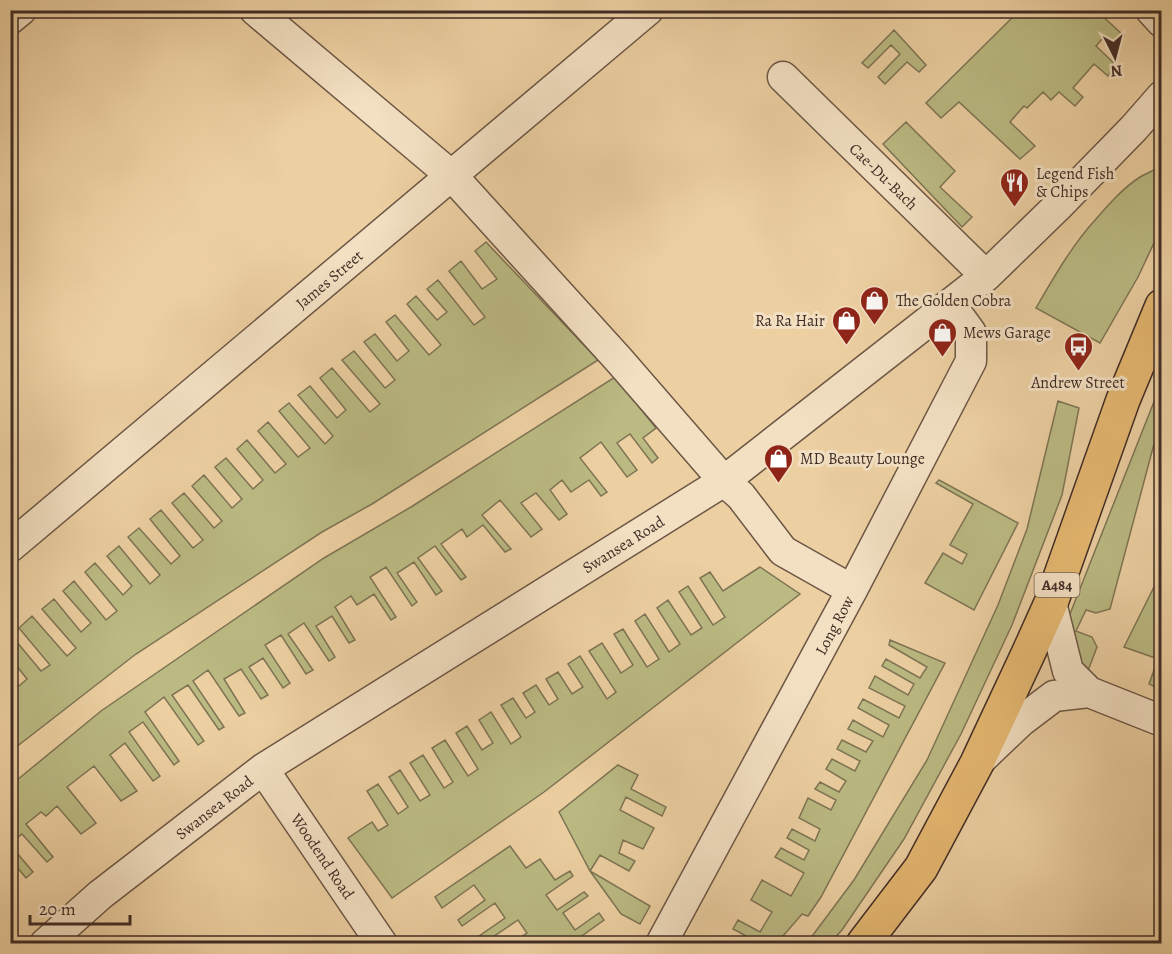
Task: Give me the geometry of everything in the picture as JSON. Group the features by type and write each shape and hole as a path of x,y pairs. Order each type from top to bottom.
{"main road":[{"name":"A484","path":"862,944 921,868 977,763 1051,603 1123,400 1161,306"}],"street":[{"path":"10,19 21,10"},
{"path":"255,10 453,177 620,360 723,481 741,496 783,551 852,590"},
{"name":"James Street","path":"10,547 453,177 648,10"},
{"path":"1151,10 1161,22"},
{"name":"Cae-Du-Bach","path":"783,77 986,276"},
{"name":"Swansea Road","path":"45,944 100,895 263,769 723,481 986,276 1134,128 1161,96"},
{"name":"Long Row","path":"661,944 852,590 971,362 971,333 950,304"},
{"path":"1051,603 1068,671 1089,692 1161,721"},
{"path":"977,763 1021,721 1054,696 1089,692"},
{"name":"Woodend Road","path":"263,769 382,944"}],"shaded area":[{"path":"1020,10 1097,11 1124,36 1115,46 1104,37 1096,46 1117,66 1108,76 1094,64 1073,88 1083,97 1075,106 1059,92 1051,100 1043,92 1027,108 1024,106 1010,122 1035,146 1020,159 959,102 941,118 926,103"},
{"path":"894,30 926,65 919,72 907,62 885,84 878,77 900,54 891,45 868,68 862,63"},
{"path":"906,122 955,171 940,187 972,217 962,227 883,144"},
{"path":"1161,162 1161,228 1138,277 1100,343 1036,308 1087,229 1122,191 1155,169"},
{"path":"486,242 598,360 372,504 322,532 136,654 11,751 11,677 19,686 27,679 11,659 11,635 41,671 50,665 19,628 32,616 67,656 76,648 42,609 54,599 81,632 91,623 63,591 74,581 106,620 117,611 85,572 95,563 123,595 132,586 107,556 119,546 150,584 160,575 128,537 139,528 171,564 180,556 150,519 161,510 193,548 203,540 172,503 184,493 214,528 222,521 192,486 204,475 232,508 242,499 215,467 226,458 253,489 263,480 237,449 247,440 275,473 286,464 258,431 268,422 298,457 310,448 279,411 289,403 325,444 333,436 298,395 310,386 337,418 346,410 320,378 332,368 370,412 380,404 342,360 354,351 385,388 395,380 364,342 375,334 397,361 409,351 386,322 395,315 429,355 441,345 407,304 416,296 437,320 447,312 427,289 438,280 474,325 485,317 449,271 461,261 482,289 497,279 475,251"},
{"path":"615,377 656,428 643,438 658,458 652,463 630,434 617,443 637,470 627,477 601,442 580,458 607,492 601,496 589,480 571,492 562,480 550,490 567,514 559,520 536,493 521,503 542,529 531,537 500,500 482,515 511,549 505,552 483,525 467,537 462,529 441,544 466,577 461,580 435,546 418,558 442,591 436,595 414,562 397,573 417,602 412,606 386,567 370,577 396,617 391,620 374,594 357,605 351,596 335,607 355,640 349,643 332,616 316,626 335,657 329,661 304,623 288,634 313,670 306,674 281,635 265,645 290,683 283,688 263,658 249,667 268,695 261,699 241,669 224,679 245,713 239,716 208,670 193,681 224,727 219,730 188,685 172,695 204,741 198,745 164,697 145,712 179,761 174,765 143,722 129,732 160,776 153,781 125,743 110,755 137,791 121,801 94,766 67,787 96,823 81,834 57,806 46,816 41,812 26,824 53,857 47,862 22,834 11,843 11,785 101,711 324,558 411,507"},
{"path":"1161,384 1161,422 1110,609 1096,613 1086,610 1076,631 1092,637 1097,647 1089,668 1085,670 1082,669 1067,632 1070,614"},
{"path":"1058,401 1079,408 1062,495 1012,625 961,734 904,839 842,930 830,943 807,943 854,880 927,760 998,605 1027,529"},
{"path":"939,480 1018,523 974,610 925,583 943,553 962,564 967,554 950,545 973,504 936,483"},
{"path":"760,567 800,594 544,792 392,898 348,838 372,822 378,831 388,825 367,791 378,784 398,814 408,807 389,777 400,770 420,801 430,795 410,763 423,755 444,788 453,782 432,748 445,740 468,776 478,769 456,733 467,726 482,750 493,743 479,720 491,712 511,744 521,737 501,705 513,698 526,718 535,712 523,693 536,685 549,705 558,699 546,679 558,672 572,694 583,687 568,664 580,656 607,699 616,692 589,651 602,643 621,673 633,665 614,634 623,629 647,667 659,659 635,621 645,614 669,652 680,644 657,608 668,600 691,635 702,628 679,592 688,586 713,625 725,617 700,578 710,572 723,591"},
{"path":"1161,573 1162,678 1157,688 1149,684 1158,659 1124,647"},
{"path":"890,640 945,663 821,897 808,916 802,914 777,943 759,943 733,929 738,920 760,932 772,912 751,900 762,880 791,896 804,873 775,857 781,848 804,860 809,850 787,838 792,829 815,841 820,829 799,818 808,798 831,810 836,800 815,789 820,782 839,792 846,781 826,769 832,759 855,771 860,761 837,749 842,740 866,752 873,741 848,729 853,720 883,737 889,725 858,708 863,699 899,718 905,706 869,688 875,676 908,695 914,684 882,666 886,659 920,678 927,667 889,645"},
{"path":"618,765 638,775 631,789 666,807 662,816 626,797 620,810 654,828 643,849 623,840 619,853 635,861 629,871 600,855 590,871 559,812"},
{"path":"11,846 33,872 26,878 11,860"},
{"path":"510,846 526,868 540,859 555,880 570,871 573,876 546,895 557,910 584,892 588,896 563,913 575,930 599,913 604,920 579,938 582,943 512,943 527,933 518,920 484,943 469,943 505,918 495,903 462,926 458,920 485,900 474,885 442,908 435,897"},
{"path":"590,871 650,906 640,924 621,914"}],"place":[{"name":"Legend Fish & Chips","path":"1015,208"},
{"name":"The Golden Cobra","path":"875,326"},
{"name":"Ra Ra Hair","path":"846,346"},
{"name":"Mews Garage","path":"942,358"},
{"name":"Andrew Street","path":"1078,372"},
{"name":"MD Beauty Lounge","path":"779,484"}]}
